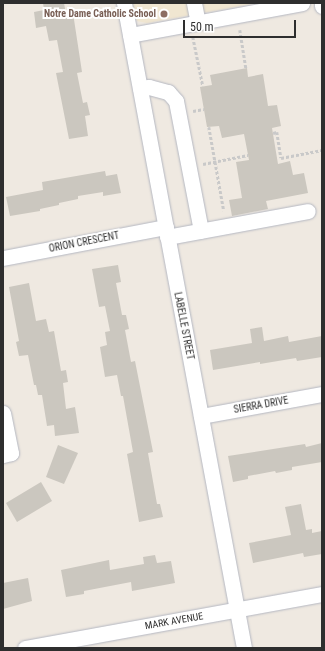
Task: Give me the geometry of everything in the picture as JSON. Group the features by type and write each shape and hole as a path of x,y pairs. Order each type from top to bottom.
{"street":[{"name":"LABELLE STREET","path":"124,3 244,648"},
{"path":"194,3 196,29"},
{"path":"130,35 196,29 302,3"},
{"path":"140,88 149,87 168,92 176,101 201,230"},
{"name":"ORION CRESCENT","path":"3,258 166,232 201,230 308,211"},
{"name":"SIERRA DRIVE","path":"201,416 322,394"},
{"path":"3,413 12,453 3,455"},
{"name":"MARK AVENUE","path":"25,648 322,594"}],"path":[{"path":"239,24 246,69"},
{"path":"196,29 203,86"},
{"path":"186,112 204,109"},
{"path":"209,127 226,218"},
{"path":"273,133 277,132 281,158 322,150"},
{"path":"196,166 248,155"}],"shaded area":[{"name":"Notre Dame Catholic School","path":"130,3 257,3 147,23 137,21"}],"building":[{"path":"43,3 64,3 66,14 73,13 82,72 77,73 83,103 87,102 90,115 85,116 88,136 69,139 56,73 63,72 57,40 49,41 46,26 36,28 34,12 44,10"},
{"path":"247,68 248,77 263,74 268,106 277,105 281,126 272,128 278,164 290,161 293,175 304,173 308,193 266,201 268,209 232,216 229,200 242,198 236,162 249,160 244,134 222,138 219,126 207,127 200,87 212,85 210,75"},
{"path":"105,171 106,176 117,174 121,193 103,196 103,192 78,196 78,199 40,209 40,211 10,216 6,197 43,190 42,182"},
{"path":"118,265 121,282 116,283 122,315 126,315 129,329 125,330 131,362 135,361 153,452 148,453 157,504 160,504 163,517 139,522 127,454 133,452 123,396 121,396 117,375 105,377 100,347 107,345 105,332 110,331 105,306 99,307 92,269"},
{"path":"29,283 36,321 46,319 49,332 54,331 61,371 66,370 68,382 63,383 66,409 75,407 79,433 55,436 54,425 47,426 42,395 38,395 36,385 34,385 28,355 19,356 16,342 19,341 9,287"},
{"path":"262,327 264,341 288,336 289,342 322,336 322,357 297,361 296,358 260,364 260,362 213,370 210,350 252,343 250,329"},
{"path":"322,443 322,462 292,467 292,470 276,473 275,471 248,476 248,479 233,482 228,456 305,444 306,447"},
{"path":"58,445 78,453 64,484 46,477"},
{"path":"41,482 52,501 17,522 6,503"},
{"path":"301,504 306,530 312,529 312,533 322,531 322,554 304,557 303,553 253,563 249,543 291,535 285,507"},
{"path":"155,555 157,563 171,561 175,583 132,591 131,582 84,591 84,594 66,597 61,570 109,560 110,570 144,564 143,557"},
{"path":"28,578 32,601 3,609 3,583"}],"place":[{"name":"Notre Dame Catholic School","path":"164,14"}]}
